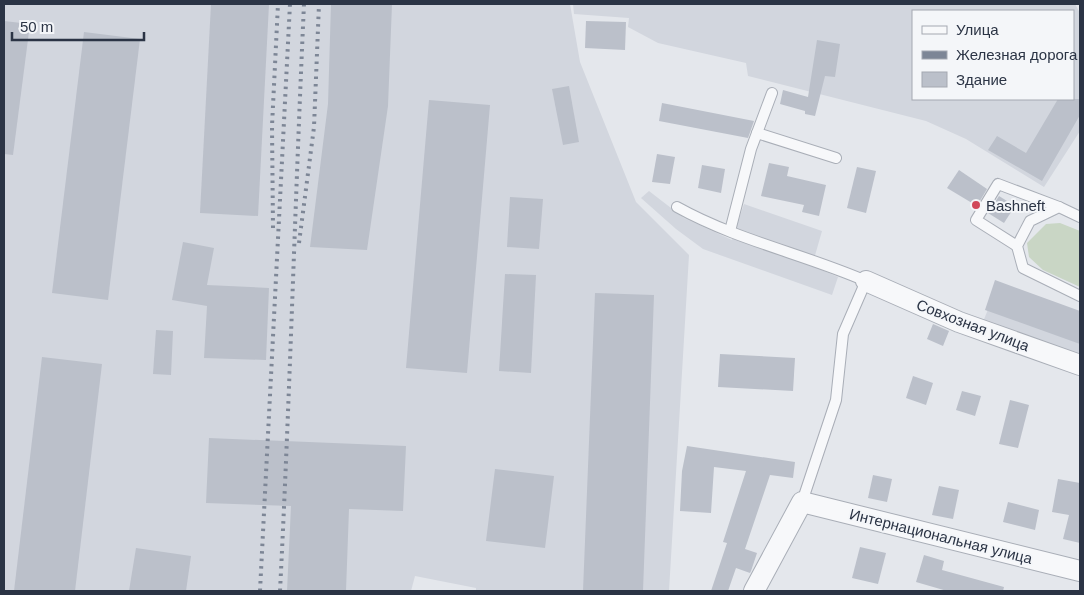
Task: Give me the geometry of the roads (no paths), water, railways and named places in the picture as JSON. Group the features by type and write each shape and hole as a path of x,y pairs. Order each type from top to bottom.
{"street":[{"name":"Совхозная улица","path":"866,281 959,322 1080,365"},
{"name":"Интернациональная улица","path":"802,502 1080,570"},
{"path":"754,591 802,502"}],"lane":[{"path":"730,231 757,132 772,93"},
{"path":"757,132 836,158"},
{"path":"1080,217 998,184 976,220 1017,246 1023,268 1080,296"},
{"path":"677,207 704,222 829,265 866,281 843,334 836,400 802,502"},
{"path":"1017,246 1030,221 1058,207"}],"railway":[{"path":"273,228 272,126 278,4"},
{"path":"260,591 290,4"},
{"path":"280,591 304,4"},
{"path":"299,243 314,127 319,4"}],"place":[{"name":"Bashneft","path":"976,205"}]}
